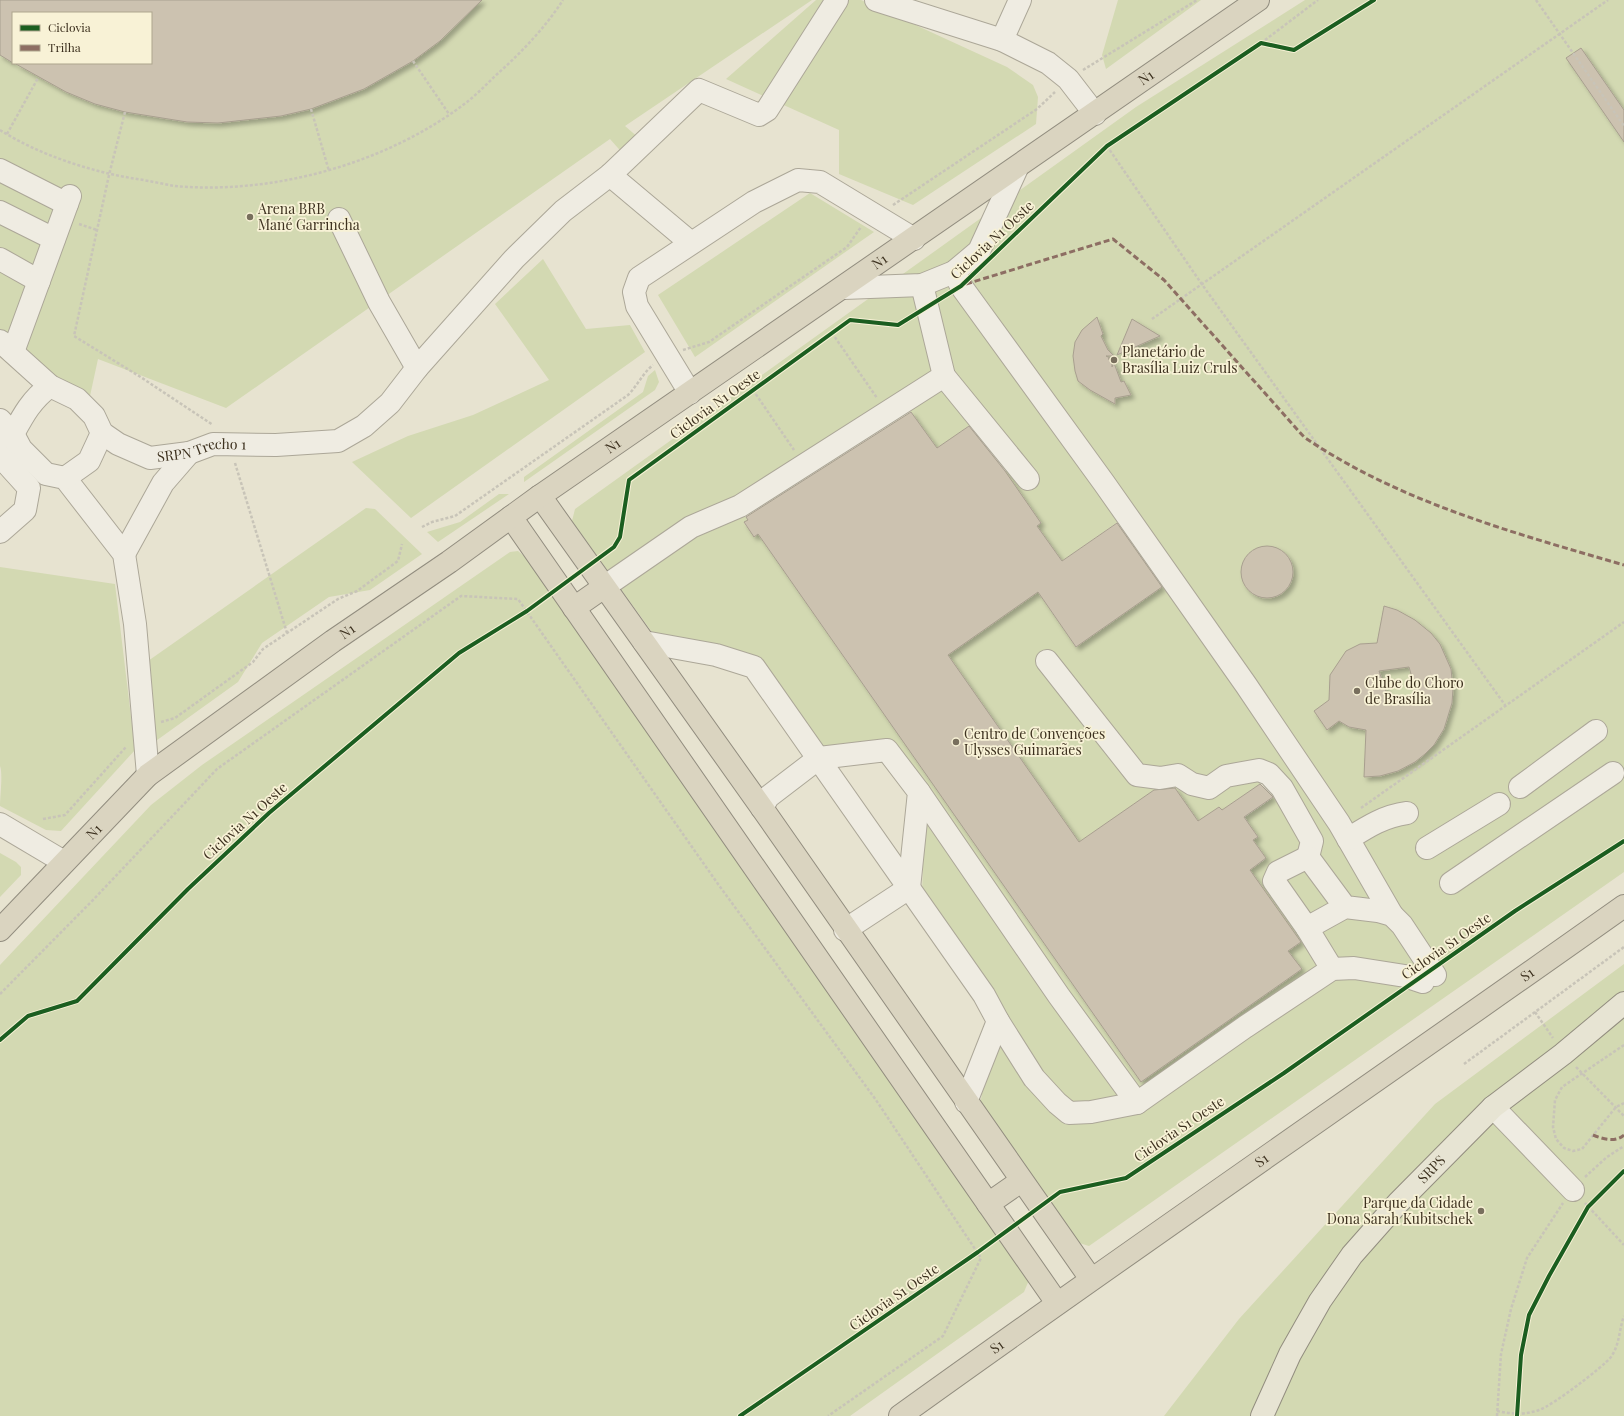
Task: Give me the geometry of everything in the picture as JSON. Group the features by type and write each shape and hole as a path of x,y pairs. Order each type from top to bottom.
{"highway":[{"name":"N1","path":"0,930 148,775 333,641 540,496 844,288 1258,0"},
{"path":"540,496 762,808 845,930 1091,1279"},
{"path":"511,517 1057,1303"},
{"path":"574,608 604,587"},
{"name":"S1","path":"900,1416 1091,1279 1384,1077 1624,906"},
{"path":"988,1204 1021,1181"}],"main road":[{"name":"SRPS","path":"1262,1416 1290,1354 1320,1300 1352,1255 1398,1202 1493,1107 1563,1054 1624,1003"}],"lane":[{"name":"SRPN Trecho 1","path":"6,347 50,386 77,399 94,416 102,433 118,444 150,458 189,453 213,444 276,445 338,441 364,426 390,403 418,368 514,259 563,211 610,175 699,90 760,115 767,110 837,0"},
{"path":"876,0 1002,40 1048,63 1068,79 1095,114"},
{"path":"1002,40 1020,0"},
{"path":"844,288 922,285 954,272 980,251 1017,168"},
{"path":"0,170 69,200 39,281 6,347"},
{"path":"610,175 691,243"},
{"path":"690,393 637,306 634,292 640,278 754,202 798,180 820,182 914,239"},
{"path":"0,212 54,239"},
{"path":"339,219 378,302 418,368"},
{"path":"0,259 39,281"},
{"path":"644,642 716,655 754,667 984,995 998,1021 1034,1078 1057,1103 1069,1113 1091,1112 1137,1103 1332,969 1354,968 1429,979 1402,925 1392,915 1344,831 1246,685 1104,483 961,286 954,272"},
{"path":"922,285 944,376 1028,479"},
{"path":"604,587 691,527 740,506 944,376"},
{"path":"0,532 25,510 28,488 0,455 7,427 22,417 37,396 50,386"},
{"path":"7,427 21,449 46,474 65,478 124,554 135,624 148,775"},
{"path":"65,478 89,461 102,433"},
{"path":"124,554 163,483 189,453"},
{"path":"1047,661 1137,775 1160,778 1178,775 1192,784 1209,788 1226,776 1259,770 1269,774 1282,788 1312,841 1308,857 1278,872 1274,882 1307,928 1332,969"},
{"path":"1520,787 1596,731"},
{"path":"762,808 768,797 819,758 887,750 919,792 1059,996 1137,1103"},
{"path":"1451,883 1612,773"},
{"path":"909,888 919,792"},
{"path":"1427,848 1499,804"},
{"path":"1344,831 1407,814"},
{"path":"0,824 64,862"},
{"path":"1308,857 1345,907"},
{"path":"845,930 909,888"},
{"path":"1307,928 1345,907 1378,911 1392,915"},
{"path":"966,1102 998,1021"},
{"path":"1493,1107 1573,1190"}],"path":[{"path":"0,130 67,162 109,175 175,186 219,187 264,184 329,170 350,164 411,137 449,114 467,101 517,57 563,0"},
{"path":"1068,79 1197,0"},
{"path":"1254,47 1318,0"},
{"path":"1536,0 1624,126"},
{"path":"1152,319 1201,283 1608,0"},
{"path":"1261,43 1267,44"},
{"path":"413,61 449,114"},
{"path":"7,134 38,78"},
{"path":"311,109 329,170"},
{"path":"125,112 109,175 74,336 139,376 230,436 234,444 234,460 287,633"},
{"path":"1102,151 1113,142"},
{"path":"1107,146 1201,283 1505,705"},
{"path":"826,337 838,329"},
{"path":"832,333 887,413"},
{"path":"422,526 455,516 512,478 628,395 638,384 643,373 653,365"},
{"path":"753,390 805,465"},
{"path":"156,724 175,718 253,662 263,649 338,599 357,591 398,561 402,544"},
{"path":"0,994 93,900 217,770 461,596 518,599 713,878 876,1100 981,1258 943,1336 828,1416"},
{"path":"521,614 533,606"},
{"path":"1344,831 1505,705 1624,622"},
{"path":"43,819 65,815 131,743"},
{"path":"1464,1064 1624,947"},
{"path":"1624,1045 1562,1087 1555,1100 1553,1127 1556,1139 1564,1148 1573,1150 1582,1149 1616,1108 1624,1103"},
{"path":"1497,1416 1496,1411 1501,1354 1510,1309 1527,1258 1550,1221 1573,1190 1607,1157 1624,1146"},
{"path":"1573,1190 1624,1245"},
{"path":"1584,1214 1593,1202"},
{"path":"971,1257 984,1248"},
{"path":"1496,1411 1517,1415 1540,1410 1572,1389 1610,1357 1620,1337 1624,1316"},
{"path":"1517,1407 1517,1415"}],"green space":[{"name":"Arena BRB Mané Garrincha","path":"0,0 812,0 625,126 640,139 625,156 610,139 226,408 98,359 90,396 71,392 0,329"},
{"path":"816,0 861,0 1007,67 1033,85 1038,97 1036,124 913,205 839,174 839,130 726,79"},
{"path":"1118,0 1201,0 1106,69 1102,55"},
{"path":"1305,0 1624,0 1624,872 1089,1246 1076,1242 980,1105 985,1076 998,1052 1007,1023 922,892 926,789 894,746 832,750 819,746 764,663 748,653 654,635 572,521 575,509 1136,107","holes":["905,404 946,461 952,438 975,421 1008,469 985,485 1014,485 1041,523 1037,526 1062,561 1122,519 1167,583 1076,647 1038,592 948,655 1079,842 1169,780 1198,821 1219,807 1222,810 1263,782 1274,797 1245,817 1249,824 1229,838 1233,844 1253,830 1258,837 1253,840 1266,859 1250,870 1301,942 1288,951 1301,969 1141,1082 758,534 754,536 744,523 748,520 745,516"]},
{"path":"810,193 874,232 695,357 658,295"},
{"path":"543,259 586,329 630,325 645,352 411,518 352,462 408,436 473,415 549,380 495,304"},
{"path":"655,370 659,382 655,390 524,482 524,477 643,392 648,376"},
{"path":"499,494 509,494 438,542 427,532 460,522"},
{"path":"366,508 375,509 422,554 370,590 329,597 262,643 238,682 153,743 148,661"},
{"path":"518,551 530,561 1029,1280 1024,1292 850,1416 0,1416 0,965 151,805 202,765 510,552"},
{"path":"0,567 115,584 135,750 61,831 46,830 0,806"},
{"path":"0,853 16,862 21,867 21,875 0,897"},
{"name":"Parque da Cidade Dona Sarah Kubitschek","path":"1624,964 1624,1416 1164,1416 1239,1319 1435,1104"}],"building":[{"path":"0,0 482,0 440,41 413,61 364,89 311,109 281,116 218,123 187,122 125,112 95,104 66,92 16,64 152,64 152,12 12,12 12,62 0,55"},
{"path":"1581,48 1624,110 1624,142 1566,58"},
{"path":"1097,317 1103,334 1101,336 1108,350 1114,356 1106,356 1110,358 1108,359 1112,359 1112,367 1114,363 1121,382 1124,381 1131,395 1115,398 1115,404 1090,390 1078,381 1075,371 1073,356 1075,342 1082,330"},
{"path":"1132,319 1160,336 1117,355"},
{"name":"Centro de Convenções Ulysses Guimarães","path":"911,412 937,448 969,426 1005,471 1041,523 1037,526 1062,561 1117,523 1162,587 1076,647 1038,592 948,655 1079,842 1154,790 1175,788 1198,821 1219,807 1222,810 1260,784 1273,797 1244,817 1258,837 1253,840 1266,858 1250,870 1301,942 1288,951 1302,969 1141,1082 758,534 754,537 744,522 748,520 746,517"},
{"path":"1267,546 1281,550 1289,558 1293,572 1289,586 1281,594 1267,598 1253,594 1245,586 1241,572 1245,558 1253,550"},
{"name":"Clube do Choro de Brasília","path":"1384,606 1397,610 1415,620 1431,633 1440,644 1451,669 1453,689 1452,703 1444,729 1434,745 1425,754 1415,762 1398,771 1380,776 1364,777 1366,730 1349,727 1339,721 1327,730 1314,711 1329,700 1330,675 1346,651 1360,644 1377,643","holes":["1409,667 1413,681 1415,700 1387,694 1379,671"]}],"marked path":[{"path":"966,284 1113,239 1164,280 1304,437 1341,460 1418,498 1499,528 1624,565"},
{"path":"1593,1135 1613,1140 1624,1135"}],"cycle path":[{"name":"Ciclovia N1 Oeste","path":"0,1040 28,1016 77,1001 188,889 269,813 459,653 527,611 614,547 620,537 629,480 850,320 898,325 961,286 1107,146 1261,43 1294,50 1374,0"},
{"name":"Ciclovia S1 Oeste","path":"740,1416 978,1252 1060,1192 1126,1178 1284,1073 1515,911 1624,841"},
{"path":"1517,1416 1521,1355 1529,1315 1588,1207 1624,1171"}],"place":[{"name":"Arena BRB Mané Garrincha","path":"250,217"},
{"name":"Planetário de Brasília Luiz Cruls","path":"1114,360"},
{"name":"Clube do Choro de Brasília","path":"1357,691"},
{"name":"Centro de Convenções Ulysses Guimarães","path":"956,742"},
{"name":"Parque da Cidade Dona Sarah Kubitschek","path":"1481,1211"}]}
